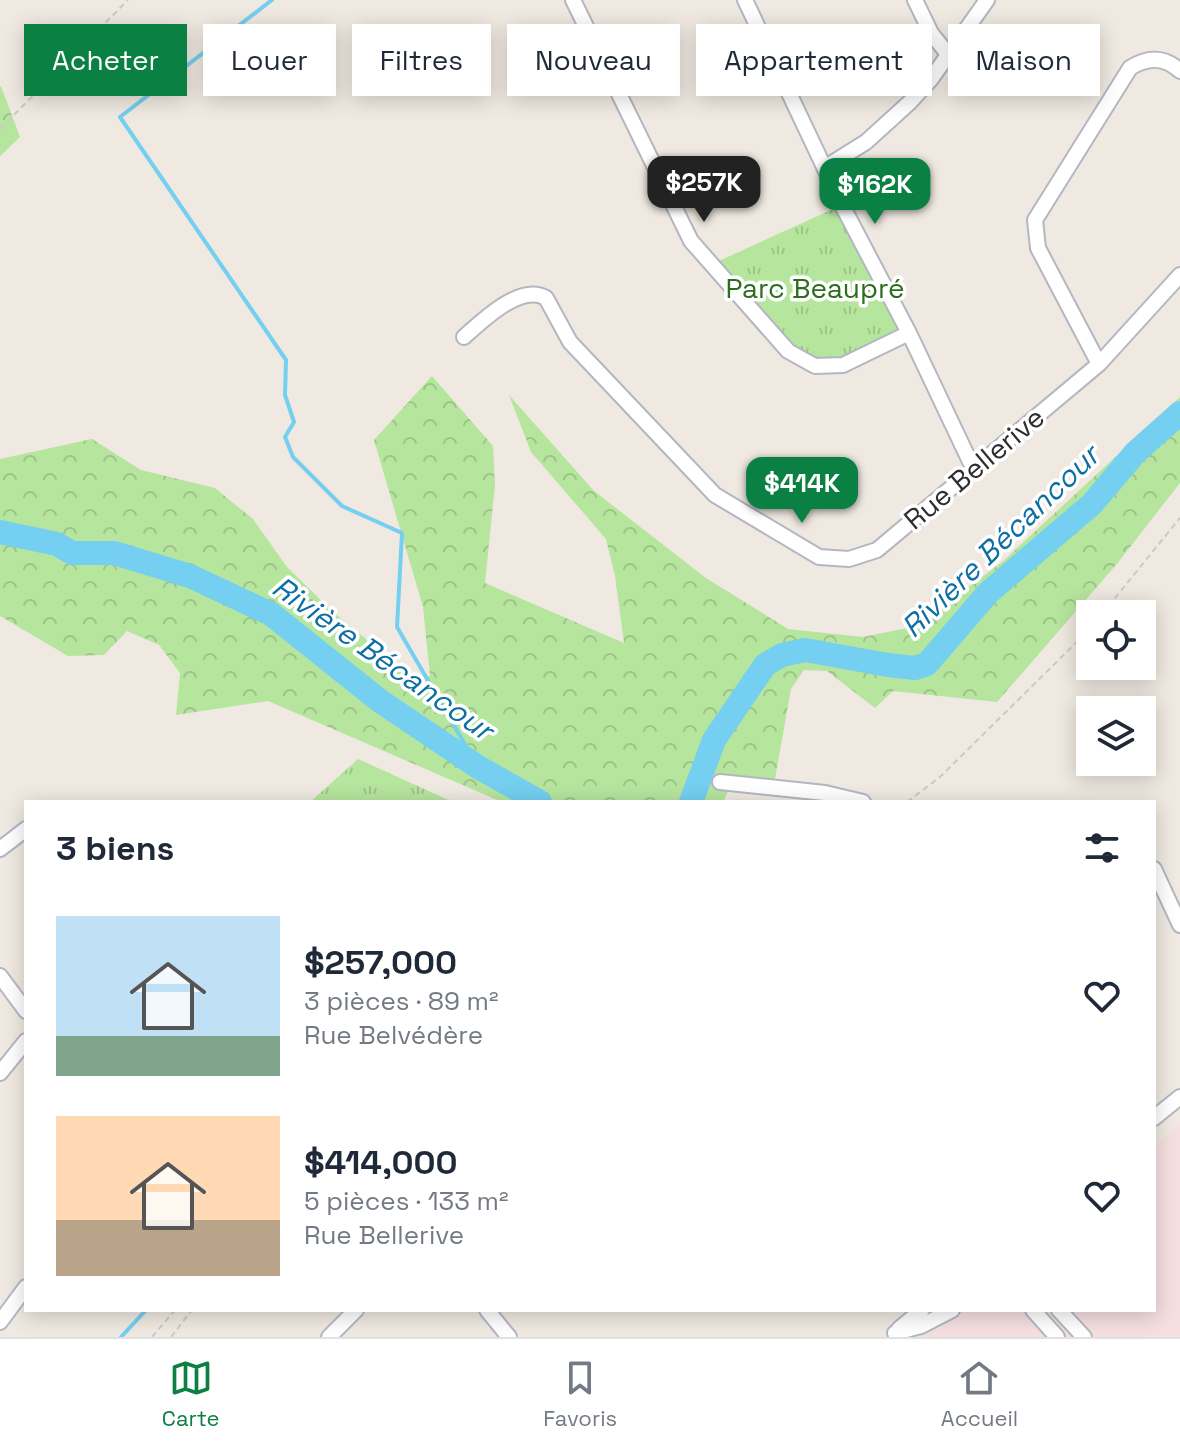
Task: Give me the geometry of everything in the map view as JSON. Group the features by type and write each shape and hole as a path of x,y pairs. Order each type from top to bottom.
{"street":[{"path":"573,0 691,241 788,351 815,366 843,365 909,333"},
{"path":"745,0 842,205 909,333 973,468"},
{"path":"915,0 931,33 947,53"},
{"path":"826,167 866,142 910,102 931,79 987,0"},
{"path":"1099,364 1038,248 1035,220 1130,68 1142,60 1156,59 1180,71"},
{"name":"Rue Bellerive","path":"464,337 481,321 521,295 530,292 546,298 570,342 704,487 819,557 849,559 877,550 1099,364 1180,275"},
{"path":"720,782 825,793 855,800"},
{"path":"0,849 24,831"},
{"path":"1156,873 1180,925"},
{"path":"0,976 24,1008"},
{"path":"0,1073 24,1043"},
{"path":"1156,1116 1180,1097"},
{"path":"0,1322 24,1290"},
{"path":"329,1337 354,1312"},
{"path":"489,1312 509,1337"},
{"path":"892,1335 920,1312"},
{"path":"892,1335 921,1326 948,1312"},
{"path":"1034,1312 1057,1337"},
{"path":"1061,1312 1084,1337"}],"path":[{"path":"0,129 128,0"},
{"path":"1113,600 1180,518"},
{"path":"910,800 940,777 1076,643"},
{"path":"152,1337 173,1312"},
{"path":"171,1337 190,1312"}],"shaded area":[{"path":"1180,1124 1180,1337 921,1337 952,1312 1156,1312 1156,1144"}],"green space":[{"path":"0,87 20,137 0,156"},
{"name":"Parc Beaupré","path":"842,205 909,333 856,360 800,359 710,265"},
{"path":"432,376 493,446 495,485 485,583 624,643 615,576 606,539 531,452 509,395 594,491 706,578 788,629 863,637 917,626 1002,562 1180,397 1180,483 1086,600 1076,600 1076,611 997,702 893,691 875,708 827,671 804,670 791,689 773,790 731,785 724,800 497,800 268,701 176,715 180,673 159,645 127,631 104,655 68,656 0,616 0,459 92,439 141,470 215,488 253,519 287,567 332,611 410,675 430,676 423,607 374,440"},
{"path":"358,759 449,800 312,800"}],"waterway":[{"path":"272,0 120,117 286,360 285,395 294,422 285,437 293,457 342,506 402,533 397,627 478,767"},
{"name":"Rivière Bécancour","path":"692,800 714,740 765,665 782,655 805,650 888,665 915,668 927,664 988,593 1092,504 1135,453 1180,413"},
{"name":"Rivière Bécancour","path":"0,532 57,544 72,553 114,553 190,576 271,614 380,701 478,767 536,800"},
{"path":"121,1337 144,1312"}]}
